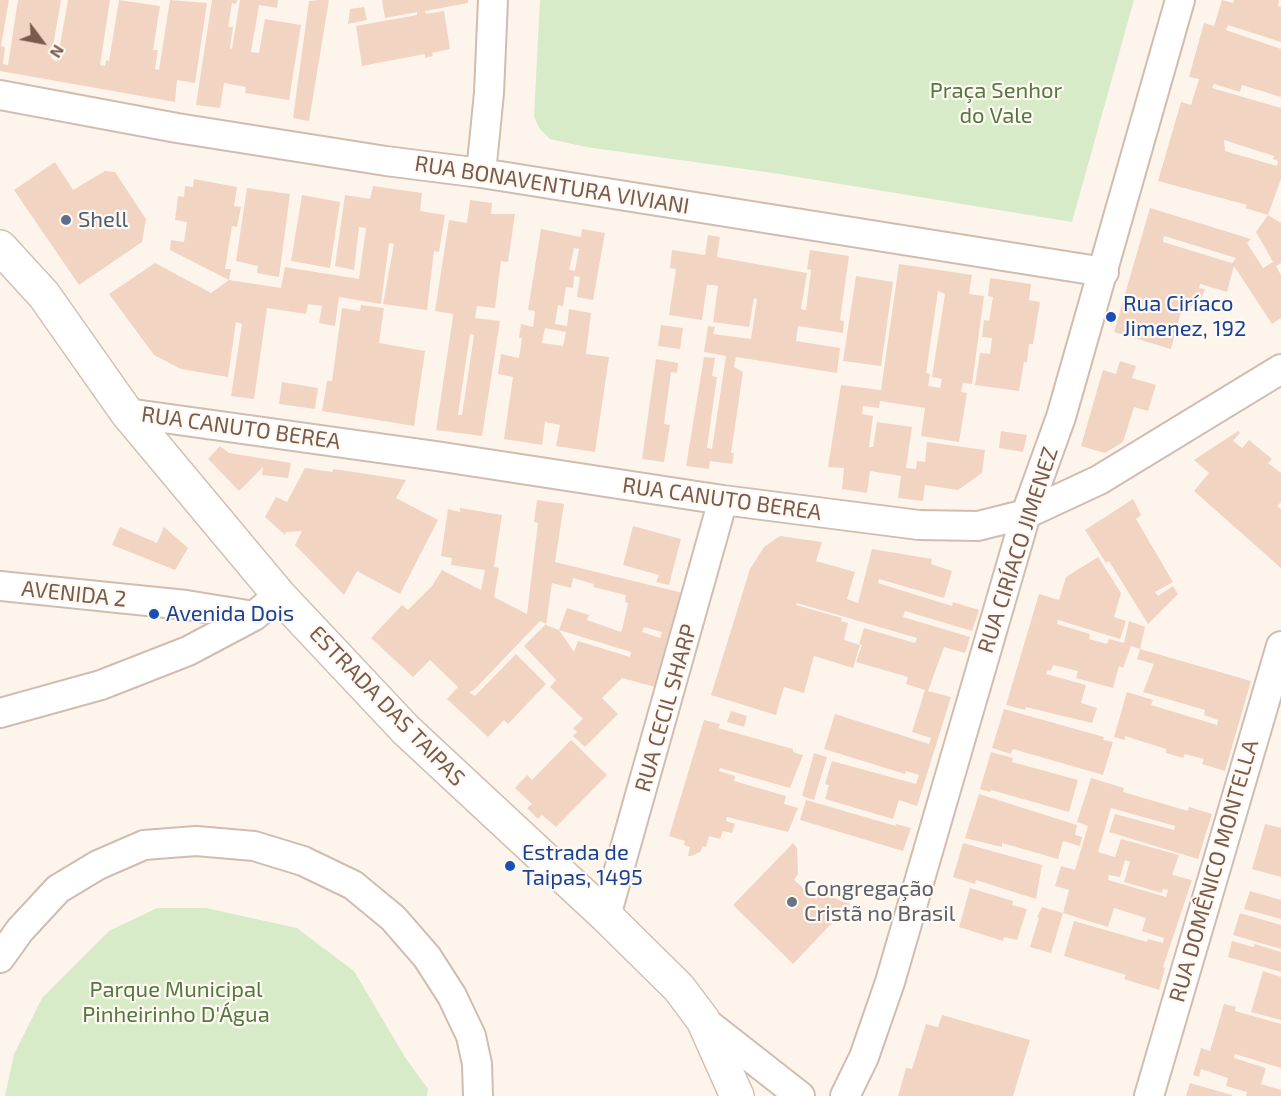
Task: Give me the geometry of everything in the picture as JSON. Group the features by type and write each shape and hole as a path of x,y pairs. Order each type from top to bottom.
{"main road":[{"name":"ESTRADA DAS TAIPAS","path":"0,247 44,296 127,413 279,595 406,730 660,968 703,1020 737,1096"}],"street":[{"path":"481,172 489,93 493,0"},
{"name":"RUA CIRÍACO JIMENEZ","path":"845,1096 864,1057 890,982 1026,514 1061,417 1104,272 1180,0"},
{"name":"RUA BONAVENTURA VIVIANI","path":"0,95 188,129 386,161 481,172 1104,272"},
{"name":"RUA CANUTO BEREA","path":"127,413 436,456 723,500 919,525 978,526 1026,514 1099,480 1281,369"},
{"name":"RUA CECIL SHARP","path":"606,916 723,500"},
{"name":"AVENIDA 2","path":"0,585 186,605 254,616"},
{"path":"0,713 101,685 188,651 254,616 279,595"},
{"name":"RUA DOMÊNICO MONTELLA","path":"1149,1096 1281,646"},
{"path":"0,958 20,930 58,889 107,861 144,845 196,841 254,846 303,861 352,885 393,918 427,957 452,996 471,1036 477,1064 478,1096"},
{"path":"703,1020 800,1096"}],"green space":[{"name":"Praça Senhor do Vale","path":"540,0 1134,0 1072,222 773,173 586,147 550,139 539,128 534,116"},
{"name":"Parque Municipal Pinheirinho D'Água","path":"157,908 206,908 297,928 354,971 405,1057 428,1089 427,1096 5,1096 14,1054 42,998 109,931"}],"building":[{"path":"0,0 9,0 1,46 5,47 3,64 8,65 18,0 61,0 51,58 57,62 68,0 110,0 100,65 105,66 106,60 109,61 119,0 160,6 153,50 158,50 155,69 159,70 170,0 207,3 195,83 177,80 175,102 0,71"},
{"path":"212,0 237,0 236,4 232,3 228,27 233,27 230,48 232,49 240,0 278,0 277,8 259,5 251,52 259,53 265,19 301,25 289,100 245,93 246,87 224,83 220,108 196,105"},
{"path":"329,0 309,121 293,118 309,1"},
{"path":"382,0 468,0 468,3 425,11 426,14 444,11 450,49 432,53 433,56 425,58 425,54 362,66 356,26 417,15 417,12 385,18"},
{"path":"1222,0 1233,3 1234,0 1279,0 1281,42 1228,25 1226,30 1281,49 1281,97 1242,85 1240,92 1214,84 1212,88 1281,108 1281,179 1268,215 1245,208 1247,205 1158,181 1181,102 1191,105 1199,79 1189,77 1204,23 1214,26","holes":["1224,140 1274,156 1273,159 1278,161 1277,166 1225,151"]},
{"path":"364,7 367,20 348,24 350,9"},
{"path":"55,162 73,190 105,171 115,172 146,219 142,242 79,285 14,190"},
{"path":"194,179 237,187 234,206 241,207 237,227 232,226 225,269 231,269 229,280 170,250 171,240 184,242 187,222 175,220 178,196 184,197 185,186 193,187"},
{"path":"373,186 422,193 420,211 445,215 439,252 434,251 427,310 383,304 394,244 389,243 381,304 339,297 335,326 319,323 322,306 308,304 306,314 267,308 254,399 231,396 242,324 236,322 228,377 181,369 154,355 109,294 155,263 211,293 229,280 281,288 285,267 359,279 366,228 359,227 354,270 335,266 345,195 370,199"},
{"path":"247,188 290,194 279,277 257,273 258,266 236,261"},
{"path":"302,195 340,202 330,268 291,261"},
{"path":"470,200 492,203 491,214 515,214 508,262 501,261 495,308 477,306 475,318 500,321 482,436 436,430 453,314 435,311 449,220 467,223","holes":["470,334 474,335 462,415 458,415"]},
{"path":"1150,208 1251,239 1247,243 1263,268 1273,262 1256,232 1268,215 1281,223 1281,263 1276,266 1281,275 1281,318 1272,324 1234,266 1227,292 1200,284 1199,288 1205,289 1201,300 1197,298 1195,304 1181,312 1171,349 1114,332","holes":["1164,236 1236,258 1232,263 1163,242"]},
{"path":"541,229 581,237 582,229 605,233 593,300 577,297 580,277 574,276 573,288 566,287 563,306 558,305 555,324 567,326 569,309 591,313 586,354 609,357 595,452 556,446 560,425 545,422 542,445 504,439 513,377 498,374 501,354 519,358 522,338 519,338 521,324 533,327 535,311 528,310","holes":["574,248 579,249 575,271 569,270","545,328 566,332 563,346 542,343"]},
{"path":"708,235 720,237 717,257 807,273 801,309 806,310 811,270 807,269 810,250 849,256 840,320 844,321 843,333 798,326 796,341 840,348 837,373 736,357 734,367 743,372 731,453 734,453 733,461 732,464 710,461 709,469 686,466 704,357 715,358 712,376 717,377 707,448 712,449 726,356 704,352 708,326 715,327 713,334 751,339 757,299 754,298 749,327 713,322 718,286 714,285 707,285 702,320 669,315 676,269 670,268 672,250 705,255"},
{"path":"899,264 972,275 969,294 984,296 972,384 963,383 961,392 967,393 959,442 921,436 925,408 880,401 879,408 863,406 862,414 873,416 869,447 873,447 877,422 912,427 906,468 916,469 917,461 925,462 927,442 985,450 982,473 958,490 925,485 923,501 898,498 901,476 870,471 867,493 842,489 844,468 828,467 841,385 881,390","holes":["938,291 945,294 932,377 942,379 940,388 928,386 930,374 926,373"]},
{"path":"856,276 893,282 881,366 843,361"},
{"path":"990,278 1031,284 1029,300 1040,302 1033,344 1029,344 1019,391 975,385 980,353 990,354 992,338 982,337 984,320 989,321 993,297 988,296"},
{"path":"361,305 384,308 379,343 425,351 414,426 322,411 327,381 332,381 342,308 360,311"},
{"path":"661,325 683,328 680,349 658,346"},
{"path":"656,359 678,363 677,373 671,372 664,424 670,425 664,462 642,459"},
{"path":"1120,361 1136,366 1132,378 1156,385 1148,411 1134,407 1123,442 1105,453 1081,446 1103,370 1116,374"},
{"path":"282,382 318,388 315,409 279,404"},
{"path":"1001,431 1027,435 1023,452 999,448"},
{"path":"1238,431 1240,433 1233,441 1242,448 1249,440 1272,459 1268,463 1281,473 1281,502 1277,506 1281,509 1281,568 1194,491 1209,473 1194,460"},
{"path":"220,446 229,453 291,463 288,478 262,475 263,467 239,491 208,459"},
{"path":"305,468 332,472 334,469 406,480 396,498 438,520 400,594 357,571 344,595 295,545 302,531 286,532 285,535 265,517 276,497 287,502"},
{"path":"1133,499 1141,515 1136,519 1173,582 1155,592 1158,596 1173,586 1178,594 1148,624 1109,561 1106,563 1085,530"},
{"path":"537,500 564,504 555,562 683,593 655,687 622,678 602,698 618,714 585,747 573,736 577,732 573,728 583,719 550,687 556,680 524,646 546,624 540,621 474,690 469,692 475,696 516,654 546,684 508,724 504,720 488,737 447,699 458,687 430,660 413,677 371,638 402,605 408,610 432,586 442,570 481,590 485,570 451,565 452,558 441,556 448,509 460,512 460,508 502,515 494,567 499,568 494,597 527,614 538,523 534,522","holes":["573,578 594,584 593,587 626,595 625,602 628,603 621,632 587,620 589,615 567,608 559,630 546,625 552,583 571,588","644,627 662,632 660,638 642,632","559,630 631,652 630,657 578,641 574,652"]},
{"path":"633,526 681,539 669,585 656,582 659,575 623,565"},
{"path":"120,527 157,543 164,527 188,548 175,570 112,545"},
{"path":"780,536 822,542 816,561 855,572 847,599 858,603 872,549 932,559 931,564 952,571 944,598 879,579 878,583 952,606 953,602 979,610 972,631 905,611 903,617 970,637 965,653 944,647 928,691 951,697 917,806 899,800 893,819 825,799 829,785 825,784 832,761 916,784 919,775 906,771 905,774 824,749 835,714 929,744 931,738 912,732 925,690 906,684 908,677 856,662 862,645 859,644 864,628 915,643 917,638 797,603 796,605 842,618 841,621 848,623 844,640 860,645 853,668 814,656 804,693 784,687 776,715 711,695 750,569 764,547"},
{"path":"1098,557 1121,593 1114,617 1126,621 1120,639 1058,620 1057,624 1090,634 1089,639 1107,644 1109,639 1124,643 1129,621 1145,627 1140,649 1131,646 1123,668 1119,666 1113,688 1076,678 1078,671 1053,665 1051,671 1048,670 1046,674 1086,685 1081,703 1097,708 1092,723 1026,707 1025,710 1006,705 1039,594 1059,600 1066,577"},
{"path":"1140,649 1251,681 1225,771 1202,764 1204,759 1185,754 1183,758 1166,753 1166,749 1125,736 1125,740 1114,737 1127,692 1153,700 1151,705 1217,725 1218,720 1204,715 1205,710 1143,692 1154,664 1137,659"},
{"path":"1004,709 1104,737 1103,740 1113,742 1103,775 1013,749 1011,754 992,748"},
{"path":"731,711 747,716 744,727 727,722"},
{"path":"704,720 720,724 718,728 793,749 793,752 803,755 790,788 720,768 719,771 735,776 734,781 786,796 784,804 798,808 788,832 727,817 726,821 735,824 732,833 723,831 720,839 709,836 706,847 703,846 700,852 691,856 688,856 690,847 684,845 685,841 669,836"},
{"path":"571,740 607,775 556,827 542,815 538,819 527,808 532,804 515,788 527,775 532,780"},
{"path":"991,752 1013,758 1012,762 1078,780 1069,812 980,789"},
{"path":"814,753 827,757 814,800 802,796"},
{"path":"1091,778 1124,788 1123,792 1188,811 1189,807 1212,814 1198,859 1109,832 1115,814 1174,830 1175,826 1111,808 1098,852 1115,857 1121,839 1179,855 1172,875 1192,880 1163,967 1165,968 1159,990 1124,979 1126,975 1064,956 1074,921 1147,942 1148,939 1163,943 1164,938 1142,931 1146,918 1114,908 1108,927 1063,913 1069,890 1055,886 1061,866 1075,870 1088,826 1077,822","holes":["1125,860 1130,862 1124,882 1162,893 1163,889 1168,890 1166,897 1108,880 1109,875 1120,877"]},
{"path":"979,794 1077,825 1075,835 1082,837 1080,846 1063,841 1058,859 1002,843 1002,847 965,838"},
{"path":"806,800 896,826 896,824 911,828 903,851 800,820"},
{"path":"1265,824 1281,828 1281,877 1252,869"},
{"name":"Congregação Cristã no Brasil","path":"793,843 797,848 798,874 794,880 816,899 821,893 850,904 793,964 733,905"},
{"path":"963,843 1042,865 1036,899 976,880 975,884 953,877"},
{"path":"970,888 1013,901 1012,905 1027,909 1017,940 1004,937 1003,941 959,927"},
{"path":"1250,891 1281,900 1281,919 1244,909"},
{"path":"1042,907 1063,913 1051,953 1030,947 1039,918 1037,917"},
{"path":"1240,913 1281,925 1281,949 1233,935"},
{"path":"1232,941 1253,947 1255,944 1281,952 1281,972 1228,957"},
{"path":"1263,971 1281,977 1281,1020 1251,1012"},
{"path":"1224,1004 1236,1007 1235,1011 1281,1024 1281,1068 1235,1054 1234,1058 1266,1068 1261,1084 1281,1090 1281,1096 1246,1096 1247,1092 1226,1086 1228,1078 1201,1069 1199,1077 1193,1075 1201,1048 1210,1051"},
{"path":"942,1015 1030,1040 1013,1096 898,1096 906,1068 912,1069 926,1024 938,1027"},
{"path":"1190,1083 1232,1095 1232,1096 1186,1096"}],"place":[{"name":"Shell","path":"66,220"},
{"name":"Rua Ciríaco Jimenez, 192","path":"1111,317"},
{"name":"Avenida Dois","path":"154,614"},
{"name":"Estrada de Taipas, 1495","path":"510,866"},
{"name":"Congregação Cristã no Brasil","path":"792,902"}]}
